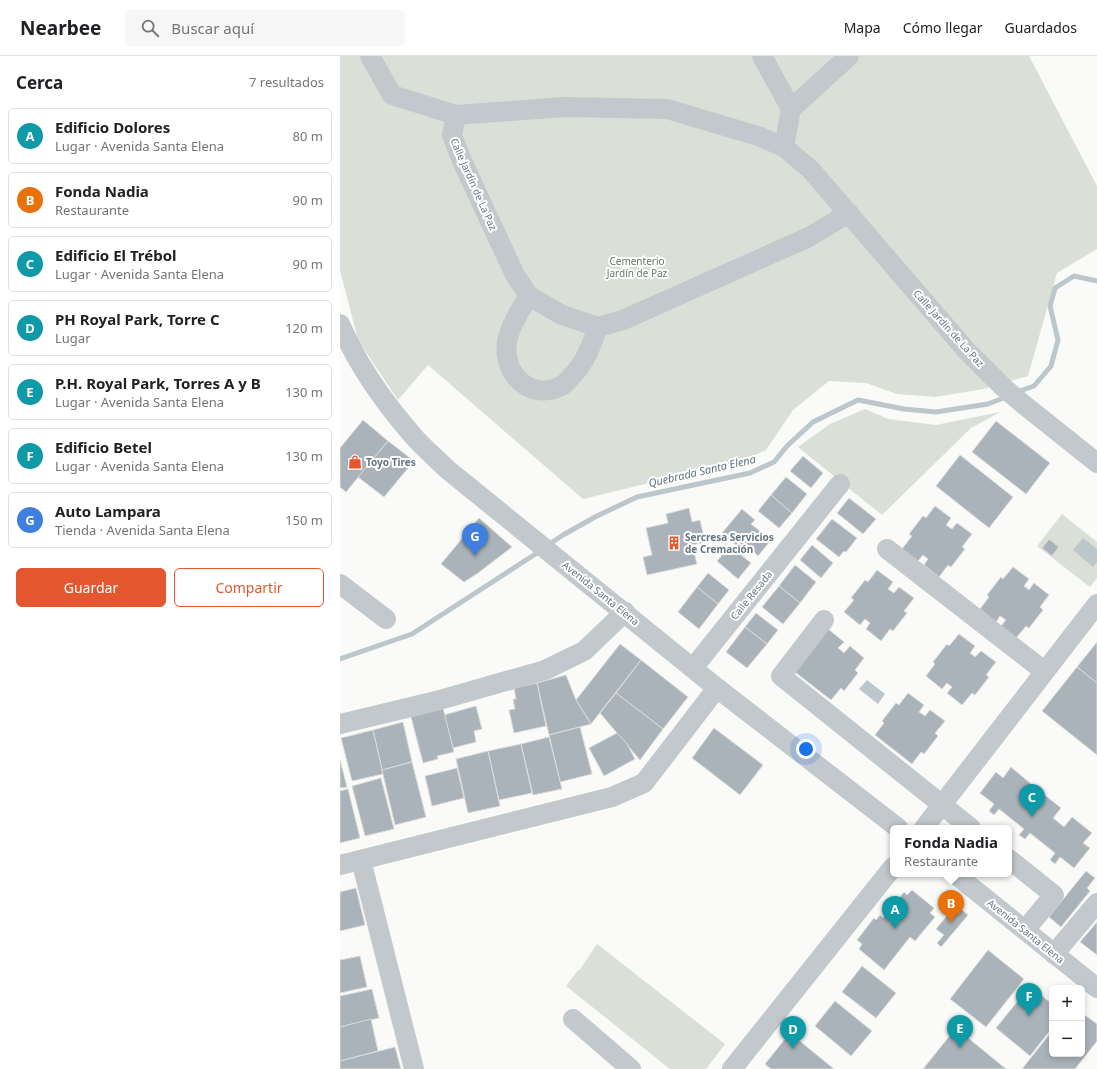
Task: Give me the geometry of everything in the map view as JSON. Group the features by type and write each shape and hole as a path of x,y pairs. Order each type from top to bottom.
{"street":[{"path":"370,56 392,95 456,115"},
{"path":"762,56 791,109"},
{"path":"784,147 791,109 849,56"},
{"name":"Calle Jardín de La Paz","path":"598,326 562,315 529,296 515,275 462,162 452,135 456,115 565,107 667,109 758,136 784,147 811,170 961,345 1003,387 1097,463"},
{"path":"529,296 515,319 508,337 506,351 510,367 518,380 529,388 546,390 563,385 577,372 588,354 598,326 623,320 809,237 849,213"},
{"name":"Avenida Santa Elena","path":"340,324 350,346 388,405 416,439 448,470 717,688 894,825"},
{"name":"Calle Resada","path":"693,668 840,484"},
{"path":"887,549 1044,671"},
{"path":"340,584 386,619"},
{"path":"926,825 1097,604"},
{"path":"340,724 436,701 545,670 584,651 625,612"},
{"path":"824,620 781,676 967,825"},
{"path":"340,865 612,797 644,783 717,688"},
{"path":"361,860 414,1069"},
{"path":"1012,861 1054,894 1025,930"},
{"path":"732,1069 890,871"},
{"name":"Avenida Santa Elena","path":"959,877 1097,988"},
{"path":"1054,954 1097,903"},
{"path":"573,1019 631,1069"}],"green space":[{"name":"Cementerio Jardín de Paz","path":"340,56 1029,56 1097,186 1097,249 1057,273 1028,376 983,389 935,397 897,394 866,383 829,381 793,410 766,450 744,460 583,499 428,365 398,400 358,340 340,270"},
{"path":"865,409 888,419 936,425 1000,412 971,428 882,515 798,447 830,424"},
{"path":"1062,514 1097,542 1097,578 1090,587 1037,546"},
{"path":"597,944 725,1044 706,1069 670,1069 566,986 578,970 579,971"}],"shaded area":[{"path":"1083,538 1097,549 1097,562 1093,567 1073,550"},
{"path":"867,680 885,694 878,704 859,689"}],"building":[{"name":"Toyo Tires","path":"363,420 388,441 346,492 340,487 340,448"},
{"path":"996,421 1050,463 1026,494 972,452"},
{"path":"388,441 414,461 384,497 358,477"},
{"path":"960,455 1013,497 989,528 936,486"},
{"path":"803,456 823,473 811,488 790,471"},
{"path":"786,477 807,494 792,513 771,495"},
{"path":"771,495 792,513 779,528 758,511"},
{"path":"849,498 876,519 863,534 837,513"},
{"path":"935,506 951,518 946,525 952,529 957,523 972,534 962,547 965,549 951,567 948,565 939,577 924,565 928,559 923,555 918,561 902,549 912,536 909,534 923,516 926,518"},
{"name":"Sercresa Servicios de Cremación","path":"689,508 692,522 700,520 705,542 692,545 697,564 647,575 643,557 652,555 646,528 668,523 666,514"},
{"path":"742,509 755,520 751,524 771,540 758,556 748,546 743,551 722,533"},
{"path":"479,518 512,547 464,582 441,564"},
{"path":"832,519 857,538 846,552 844,551 839,557 816,539"},
{"path":"1049,539 1059,547 1052,556 1042,548"},
{"path":"812,545 833,563 821,578 800,560"},
{"path":"730,546 751,563 738,579 717,561"},
{"path":"795,565 816,582 800,603 779,586"},
{"path":"1013,567 1029,579 1024,586 1029,590 1034,583 1049,595 1040,607 1043,610 1029,628 1026,626 1016,638 1001,626 1006,620 1000,616 996,622 980,609 989,597 987,595 1001,577 1003,579"},
{"path":"877,570 893,582 888,589 894,593 899,587 914,598 904,611 907,613 893,631 890,629 881,641 866,629 870,623 865,619 860,625 844,612 854,600 851,598 865,580 868,582"},
{"path":"708,573 729,590 718,604 697,587"},
{"path":"779,586 800,603 783,624 762,607"},
{"path":"697,587 718,604 699,629 678,612"},
{"path":"756,613 778,630 767,644 745,627"},
{"path":"745,627 767,644 747,668 726,652"},
{"path":"828,629 844,642 838,648 844,653 850,646 864,658 855,670 858,673 844,691 841,688 831,700 795,672"},
{"path":"959,634 975,646 970,653 975,657 981,651 996,662 986,675 989,677 975,695 972,693 962,705 947,693 952,687 947,683 942,689 926,676 935,664 933,662 947,644 949,646"},
{"path":"1097,642 1097,683 1077,667"},
{"path":"620,644 641,660 591,724 576,700"},
{"path":"641,660 688,697 663,729 616,693"},
{"path":"1077,667 1097,683 1097,755 1042,711"},
{"path":"566,675 576,700 591,724 549,735 537,683"},
{"path":"537,683 546,726 514,733 509,710 515,709 513,699 516,699 514,688"},
{"path":"616,693 663,729 640,760 600,713"},
{"path":"908,693 924,705 919,712 925,716 930,710 945,721 935,733 938,736 924,754 921,752 912,764 875,735 884,723 882,721 896,703 899,705"},
{"path":"476,706 482,729 474,731 476,742 453,748 444,715"},
{"path":"443,708 454,752 437,756 438,759 423,763 411,717"},
{"path":"403,722 412,762 382,770 373,730"},
{"path":"580,727 592,774 560,782 549,735"},
{"path":"714,728 763,765 740,795 692,758"},
{"path":"373,730 383,774 352,781 341,738"},
{"path":"617,733 627,744 635,759 604,776 589,748"},
{"path":"549,737 562,789 533,795 521,744"},
{"path":"521,744 532,793 499,800 488,751"},
{"path":"488,751 500,806 468,813 456,759"},
{"path":"340,760 347,787 340,788"},
{"path":"412,762 426,817 395,825 382,770"},
{"path":"1011,767 1031,784 1023,794 1033,802 1041,792 1061,808 1053,818 1064,827 1072,817 1092,833 1083,843 1090,848 1074,868 1060,857 1055,864 1050,860 1055,853 1030,833 1025,839 1019,835 1024,829 999,809 994,815 989,811 994,804 980,793 996,772 1003,778"},
{"path":"457,768 464,798 432,806 425,776"},
{"path":"381,778 394,829 365,836 352,786"},
{"path":"348,789 360,838 340,843 340,791"},
{"path":"1086,871 1095,878 1087,888 1090,891 1061,927 1049,917"},
{"path":"356,888 365,925 340,931 340,892"},
{"path":"912,890 934,908 930,913 935,917 915,941 910,937 884,970 859,949 862,944 857,940 874,918 876,920 880,915 883,918 904,892 907,895"},
{"path":"956,905 968,915 941,947 937,943 944,935 936,929"},
{"path":"1097,922 1097,955 1080,942"},
{"path":"988,950 1024,979 986,1027 950,999"},
{"path":"360,956 367,987 340,993 340,960"},
{"path":"862,966 896,993 876,1018 842,992"},
{"path":"1030,986 1049,1002 1049,1032 1030,1056 996,1028"},
{"path":"372,989 379,1018 340,1027 340,996"},
{"path":"835,1001 872,1031 851,1056 815,1026"},
{"path":"1085,1015 1097,1024 1097,1041 1085,1056"},
{"path":"371,1019 378,1051 340,1061 340,1027"},
{"path":"956,1028 1006,1069 923,1069"},
{"path":"790,1033 834,1069 771,1069 765,1064"},
{"path":"1049,1035 1049,1057 1084,1057 1075,1069 1022,1069"},
{"path":"395,1047 401,1069 340,1069 340,1061"}],"waterway":[{"name":"Quebrada Santa Elena","path":"1017,392 1034,386 1051,366 1058,340 1050,306 1055,288 1074,276 1097,281"},
{"name":"Quebrada Santa Elena","path":"548,545 595,517 637,497 750,473 774,462 787,446 813,422 858,400 904,409 936,412 988,404 1006,397"},
{"name":"Quebrada Santa Elena","path":"340,659 412,634 540,551"}],"place":[{"name":"Toyo Tires","path":"355,462"},
{"name":"Sercresa Servicios de Cremación","path":"674,543"},
{"name":"Auto Lampara","path":"475,556"},
{"name":"Edificio El Trébol","path":"1032,817"},
{"name":"Fonda Nadia","path":"951,923"},
{"name":"Edificio Dolores","path":"895,929"},
{"name":"Edificio Betel","path":"1029,1016"},
{"name":"P.H. Royal Park, Torres A y B","path":"960,1048"},
{"name":"PH Royal Park, Torre C","path":"793,1049"}]}
